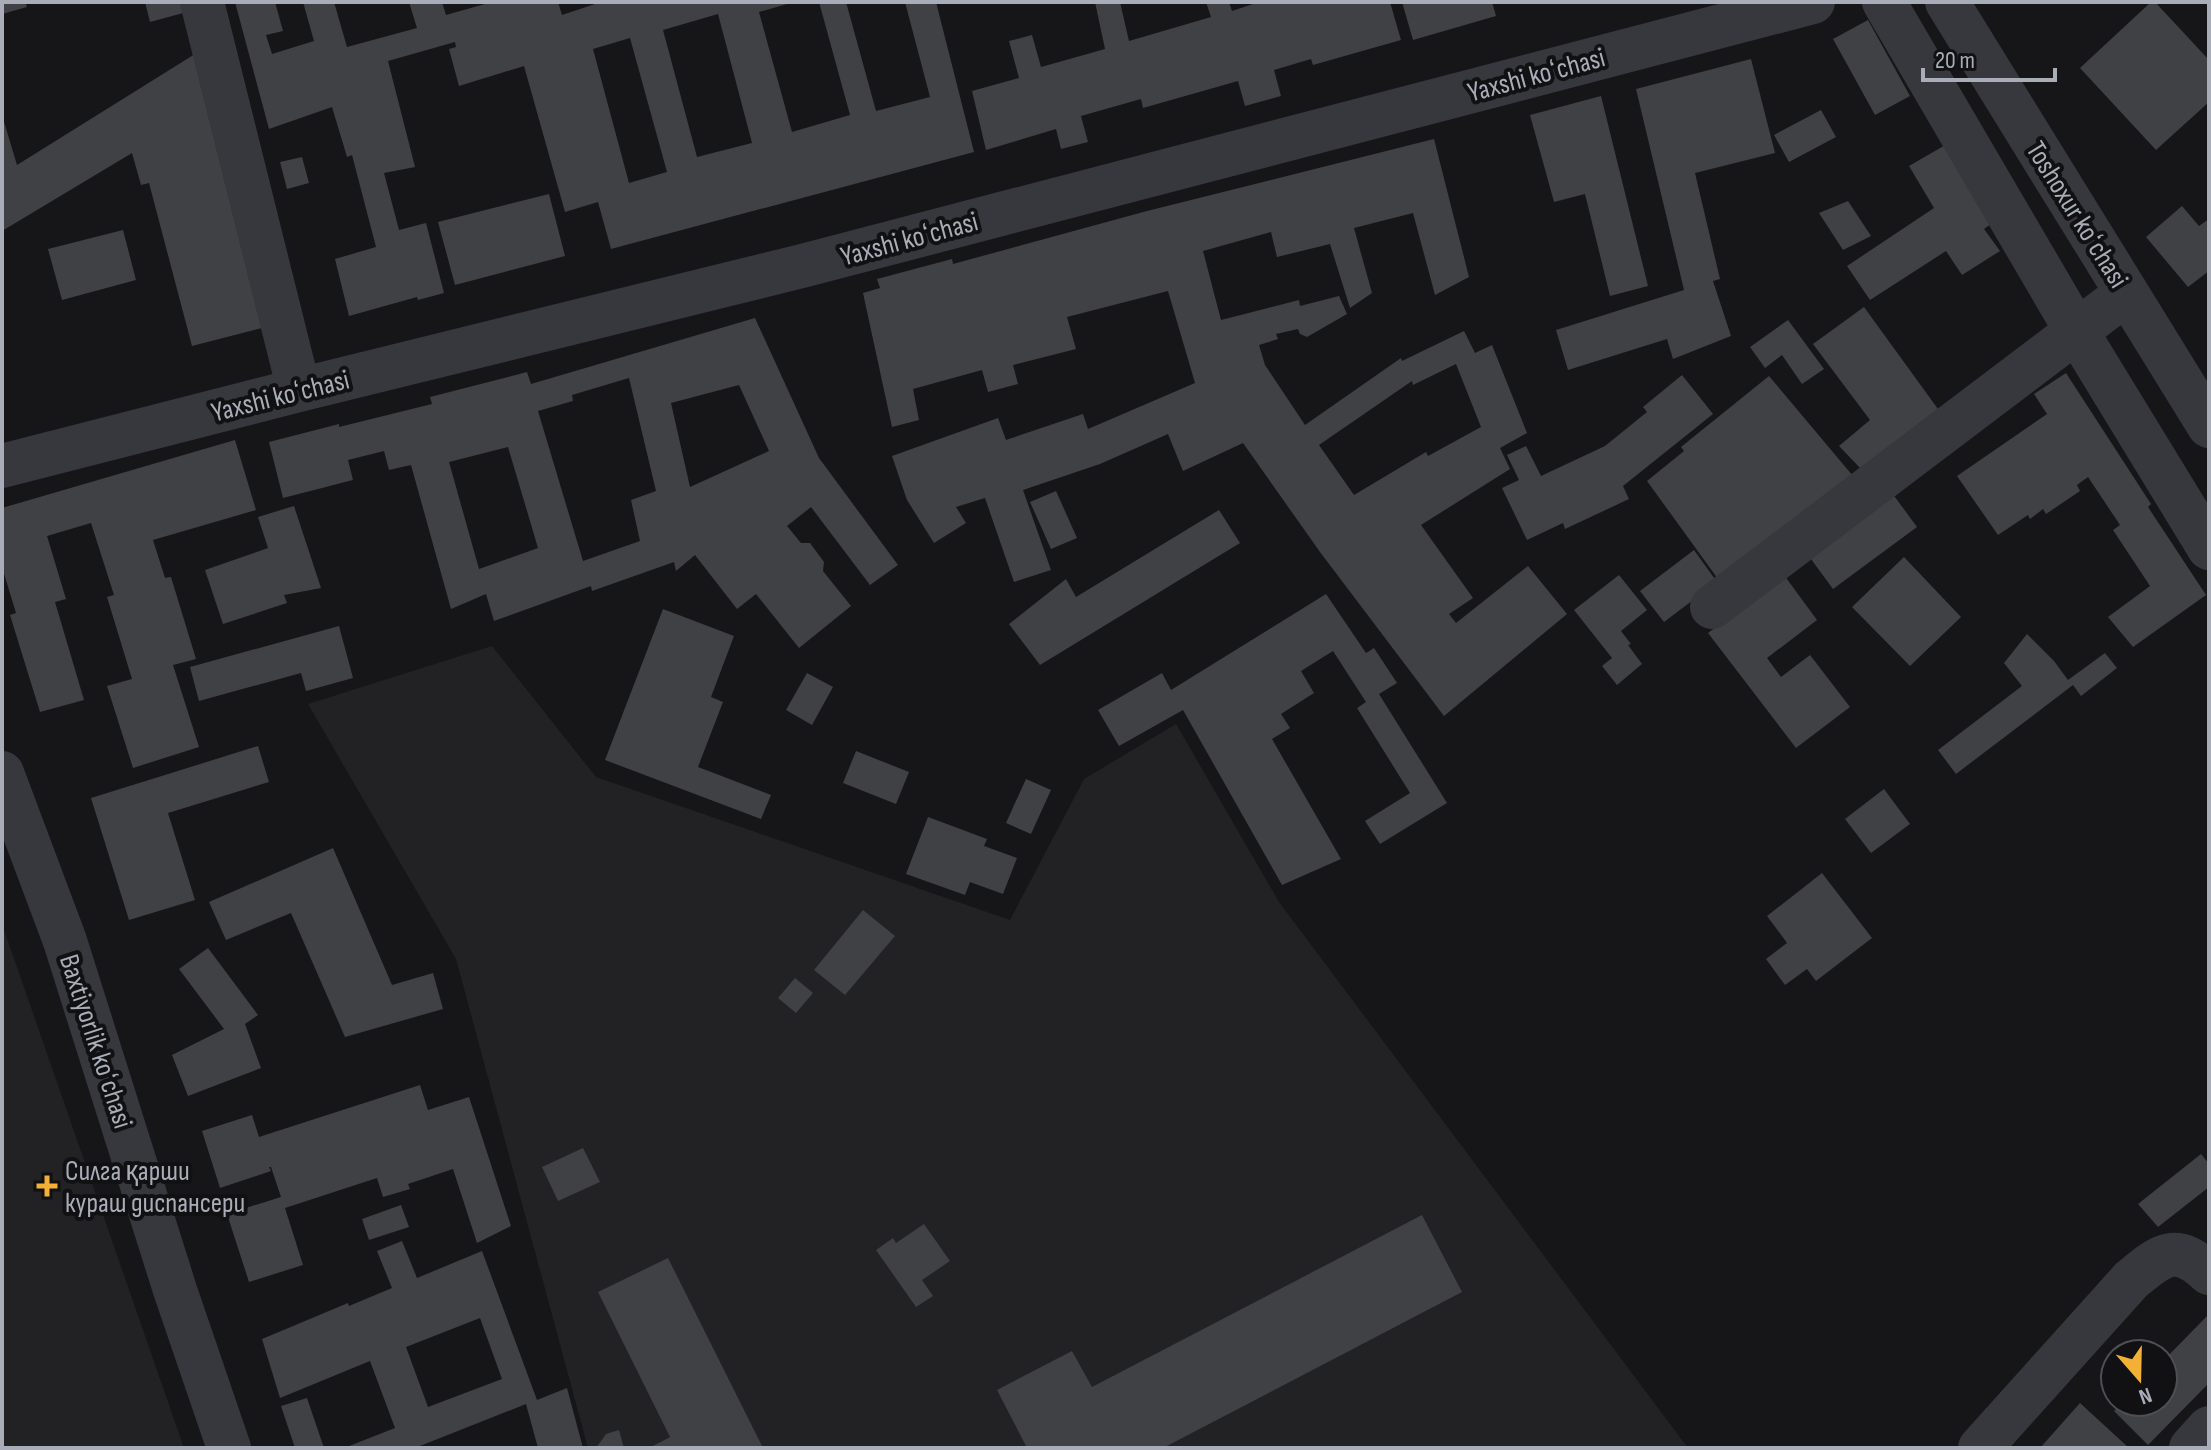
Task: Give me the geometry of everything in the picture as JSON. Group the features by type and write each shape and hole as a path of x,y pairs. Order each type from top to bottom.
{"street":[{"path":"202,2 299,390"},
{"name":"Yaxshi koʻchasi","path":"2,466 802,266 1813,2"},
{"path":"1884,2 2077,332 2205,531"},
{"name":"Toshoxur koʻchasi","path":"1947,2 2209,426"},
{"path":"1712,607 2127,293"},
{"name":"Baxtiyorlik koʻchasi","path":"2,773 65,941 175,1290 229,1448"},
{"path":"1980,1448 2131,1280 2159,1257 2181,1255 2209,1273"},
{"path":"2191,1448 2209,1428"}],"shaded area":[{"path":"492,646 596,777 1010,920 1084,779 1176,724 1279,902 1688,1448 588,1448 456,959 308,704"},
{"name":"Силга қарши кураш диспансери","path":"2,924 184,1448 2,1448"}],"building":[{"path":"2,2 25,2 27,7 2,14"},
{"path":"145,2 185,2 187,12 150,22"},
{"path":"235,2 275,2 283,31 266,35 272,54 314,41 303,2 334,2 347,47 417,28 409,2 442,2 446,15 492,2 558,2 562,15 601,2 794,2 759,12 792,132 850,115 819,2 846,2 876,111 930,97 905,2 936,2 974,152 611,249 598,202 565,212 524,66 459,86 449,49 456,47 455,42 388,61 415,167 384,173 399,230 426,223 444,293 418,300 417,297 349,316 335,259 376,247 352,155 347,157 332,107 269,129","holes":["718,14 752,143 697,157 663,30","630,38 667,172 629,183 593,49"]},
{"path":"1095,2 1120,2 1129,41 1211,17 1206,2 1229,2 1232,11 1259,2 1390,2 1401,40 1313,65 1311,59 1274,70 1281,96 1245,106 1238,81 1143,108 1141,99 1081,116 1088,142 1061,149 1056,129 986,150 972,91 1019,78 1009,41 1032,35 1041,67 1105,49"},
{"path":"1402,2 1492,2 1496,16 1413,40"},
{"path":"2151,2 2155,2 2209,60 2209,102 2156,150 2080,68"},
{"path":"1868,20 1910,96 1875,115 1833,39"},
{"path":"195,54 266,327 192,346 149,183 141,185 132,153 2,231 2,115 17,165"},
{"path":"1751,59 1775,153 1695,173 1720,279 1713,281 1731,336 1673,359 1667,339 1568,370 1556,330 1684,290 1636,89"},
{"path":"1601,96 1648,286 1610,296 1585,194 1554,202 1530,115"},
{"path":"1821,110 1836,137 1789,162 1774,135"},
{"path":"1434,139 1469,277 1435,295 1413,213 1354,228 1372,293 1350,308 1330,244 1277,257 1271,232 1203,251 1221,320 1299,300 1300,306 1339,296 1347,314 1307,337 1300,334 1298,329 1276,334 1278,339 1259,345 1265,365 1305,425 1401,358 1402,361 1464,331 1475,353 1492,345 1527,433 1500,448 1510,469 1421,525 1473,598 1449,614 1456,623 1528,566 1567,614 1444,716 1320,552 1243,443 1183,471 1168,434 1100,464 1023,490 1051,570 1014,582 985,498 956,507 966,523 934,543 907,500 892,456 998,418 1006,440 1083,414 1088,429 1195,383 1168,291 1067,317 1076,349 1013,365 1018,384 988,392 982,370 913,389 919,420 892,427 863,293 880,288 877,279 952,259 953,264 1147,211","holes":["1456,364 1481,427 1428,456 1426,452 1354,495 1319,445 1412,381 1413,385"]},
{"path":"1947,144 1992,223 1984,229 2000,251 1962,275 1946,251 1870,300 1847,266 1934,208 1909,166"},
{"path":"302,157 309,183 287,189 280,162"},
{"path":"549,194 565,256 455,285 438,222"},
{"path":"1848,201 1871,236 1843,250 1819,213"},
{"path":"2182,206 2199,226 2209,219 2209,271 2188,287 2146,237"},
{"path":"123,230 136,280 62,300 48,249"},
{"path":"1864,307 1938,409 1862,470 1839,446 1870,420 1813,344"},
{"path":"755,318 819,458 898,565 870,585 811,507 787,526 801,543 810,543 824,562 823,571 851,606 799,648 756,594 737,609 695,555 676,571 674,562 592,591 591,586 494,621 486,594 451,609 411,465 389,470 384,451 348,460 353,480 283,498 269,442 432,404 430,397 527,372 531,384","holes":["629,378 656,491 631,500 640,541 583,561 538,411 573,401 572,395","739,385 769,451 690,487 671,403","508,447 538,548 479,569 449,462"]},
{"path":"1788,320 1824,369 1802,384 1782,355 1765,368 1750,347"},
{"path":"2066,373 2206,595 2133,647 2108,617 2150,586 2113,530 2120,525 2088,477 2077,485 2080,491 2046,514 2043,509 2030,519 2028,515 1998,535 1957,476 2047,414 2034,394"},
{"path":"1682,375 1713,414 1623,486 1629,499 1565,529 1563,523 1527,540 1502,488 1519,480 1507,455 1526,446 1541,476 1605,446 1647,412 1643,407"},
{"path":"1769,376 1853,476 1718,579 1647,481 1684,451 1681,447"},
{"path":"235,440 256,510 153,540 165,578 171,577 196,659 173,665 199,747 133,768 107,686 132,679 107,597 114,595 91,523 47,536 66,599 55,602 84,700 40,712 10,615 16,613 2,567 2,508"},
{"path":"1056,491 1077,538 1051,549 1030,502"},
{"path":"1892,493 1917,527 1833,589 1808,555"},
{"path":"294,506 321,588 284,595 287,603 223,624 205,570 268,548 258,517"},
{"path":"1219,510 1240,543 1040,665 1009,624 1066,579 1076,597"},
{"path":"1694,550 1717,582 1664,622 1640,591"},
{"path":"1904,557 1961,617 1910,666 1852,607"},
{"path":"1619,575 1647,610 1621,631 1642,664 1617,685 1602,666 1612,658 1574,610"},
{"path":"1784,575 1817,620 1767,658 1781,677 1810,655 1850,707 1796,748 1708,633"},
{"path":"1326,594 1366,653 1374,648 1397,683 1379,694 1447,803 1380,844 1365,821 1410,793 1357,708 1366,702 1333,651 1301,671 1314,693 1281,714 1290,728 1272,739 1341,859 1282,885 1183,710 1119,746 1098,710 1162,673 1171,690"},
{"path":"663,609 734,636 711,697 723,702 698,767 771,795 761,819 605,760"},
{"path":"339,626 353,678 306,691 301,673 199,701 190,667"},
{"path":"2027,634 2068,680 2105,653 2117,668 2081,696 2073,685 1956,774 1938,750 2022,686 2004,663"},
{"path":"807,673 833,687 812,725 786,710"},
{"path":"258,746 269,782 168,813 195,900 129,920 91,798"},
{"path":"856,751 909,772 896,804 843,783"},
{"path":"1026,779 1051,790 1031,834 1006,823"},
{"path":"1884,789 1910,824 1871,853 1845,819"},
{"path":"928,817 987,839 984,846 1017,858 1003,894 970,882 965,895 906,874"},
{"path":"333,848 392,985 433,973 443,1009 345,1037 291,913 226,940 209,902"},
{"path":"1822,873 1872,938 1816,981 1807,969 1785,985 1766,959 1787,943 1767,916"},
{"path":"863,910 895,936 845,995 814,970"},
{"path":"208,948 258,1015 245,1024 261,1068 188,1096 172,1055 224,1029 179,969"},
{"path":"795,978 813,993 796,1013 778,998"},
{"path":"420,1085 428,1110 469,1097 511,1226 477,1243 453,1169 408,1184 410,1189 383,1197 377,1178 285,1208 303,1265 249,1282 227,1214 281,1197 271,1167 271,1171 220,1188 202,1131 252,1115 259,1137"},
{"path":"583,1148 600,1182 558,1201 542,1167"},
{"path":"2201,1154 2209,1164 2209,1187 2158,1227 2138,1204"},
{"path":"401,1205 409,1227 369,1240 362,1219"},
{"path":"1422,1215 1462,1292 1163,1448 1027,1448 997,1390 1072,1351 1092,1387"},
{"path":"924,1224 950,1261 922,1280 933,1296 916,1307 876,1250 893,1238 896,1243"},
{"path":"402,1241 417,1278 482,1251 537,1400 567,1388 583,1448 538,1448 526,1404 415,1448 344,1448 395,1428 370,1361 280,1398 262,1339 392,1288 377,1251","holes":["480,1318 502,1379 428,1407 406,1347"]},
{"path":"668,1258 763,1448 649,1448 670,1437 598,1292"},
{"path":"2209,1314 2209,1383 2179,1413 2179,1345"},
{"path":"307,1398 324,1448 295,1448 281,1406"},
{"path":"2080,1403 2129,1448 2040,1448"},
{"path":"2121,1418 2175,1418 2148,1445"},
{"path":"619,1430 624,1448 596,1448 606,1434"}],"place":[{"name":"Силга қарши кураш диспансери","path":"47,1186"}]}
